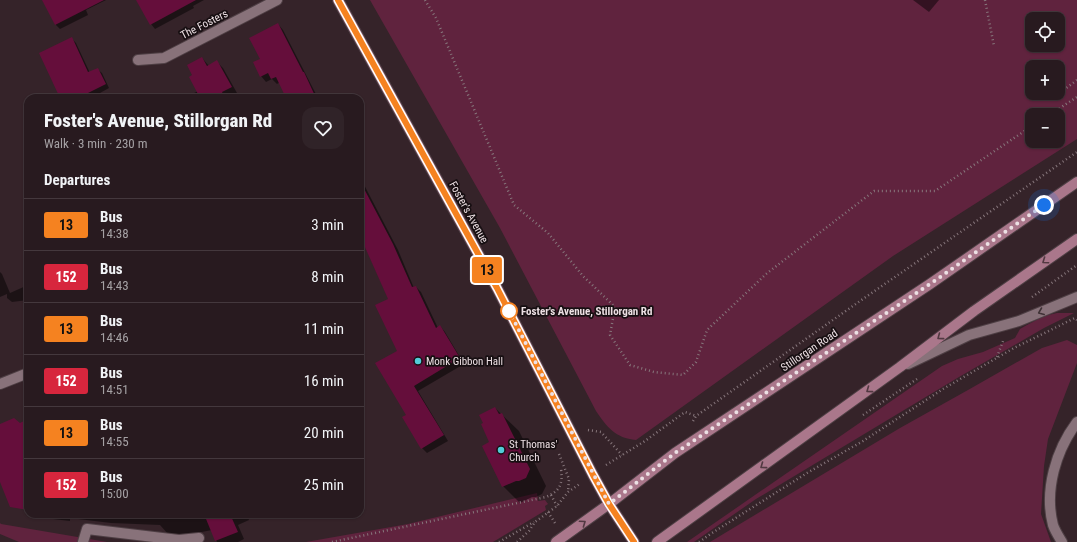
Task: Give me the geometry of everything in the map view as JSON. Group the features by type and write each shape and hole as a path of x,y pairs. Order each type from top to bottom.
{"main road":[{"name":"Foster's Avenue","path":"338,0 497,288 609,504 634,542"},
{"name":"Stillorgan Road","path":"556,542 609,504 675,453 930,284 1077,182"},
{"path":"657,542 1077,239"}],"street":[{"name":"The Fosters","path":"138,60 164,58 277,0"},
{"path":"900,367 969,335 1019,321 1077,297"},
{"path":"0,384 24,375"},
{"path":"1062,542 1053,526 1049,500 1054,470 1067,435 1077,422"},
{"path":"83,542 87,529 179,540 199,538"}],"path":[{"path":"426,0 436,18 514,205 548,233 583,276 615,307 610,335 630,365 654,372 683,375 696,362 706,330 766,274 874,191 935,191 1025,131"},
{"path":"984,0 994,46"},
{"path":"1065,88 1077,80"},
{"path":"1059,108 1077,96"},
{"path":"616,459 645,441 685,412 696,416 867,296 1077,152"},
{"path":"1029,300 1077,264"},
{"path":"699,542 807,473 863,441 943,389 1014,348 1075,318 1077,320"},
{"path":"862,416 919,378"},
{"path":"607,438 622,455"},
{"path":"559,454 569,479 568,492"},
{"path":"332,542 546,497 558,489 562,481 561,469"},
{"path":"500,542 535,522 557,506 568,492 576,487"},
{"path":"551,495 557,506"},
{"path":"548,512 553,520"},
{"path":"517,542 529,532 535,522"}],"shaded area":[{"path":"370,0 1077,0 1077,139 1065,147 1065,108 1025,108 1025,148 1063,148 893,256 636,440 622,437 612,431 596,411 500,228"},
{"path":"1057,313 1074,313 1044,328 959,377 756,499 694,542 687,542 942,366 958,359 983,352 1015,338 1020,329 1044,316"},
{"path":"1067,340 1077,345 1077,363 1048,439 1044,466 1041,514 1051,542 710,542 900,428 1042,348"},
{"path":"537,493 538,501 545,500 548,504 545,506 546,510 493,542 306,542 408,524"},
{"path":"0,523 107,542 19,542 0,534"}],"building":[{"path":"42,0 104,0 55,25"},
{"path":"136,0 196,0 150,25"},
{"path":"278,23 314,94 284,94 276,77 271,79 268,73 260,77 253,62 260,59 249,38"},
{"path":"72,37 88,72 98,68 106,84 86,94 58,94 39,53"},
{"path":"202,57 207,66 217,60 232,87 222,92 223,94 198,94 189,77 192,75 187,65"},
{"path":"364,189 393,244 412,287 416,286 436,328 440,325 460,358 414,386 444,435 421,449 402,417 406,415 375,363 397,351 375,305 388,299 364,245"},
{"name":"St Thomas' Church","path":"495,407 499,414 502,413 530,469 526,478 502,487 482,446 489,442 481,424 483,423 479,415"},
{"path":"14,418 20,423 24,421 24,509 10,507 0,482 0,424"},
{"path":"206,518 232,518 238,532 215,541"}],"bus line":[{"name":"13","path":"338,0 497,288 593,475 609,504 634,542"}],"place":[{"name":"Foster's Avenue, Stillorgan Rd","path":"509,311"},
{"name":"Monk Gibbon Hall","path":"418,361"},
{"name":"St Thomas' Church","path":"501,450"}],"route":[{"path":"509,311 609,504 675,453 930,284 1044,205"}]}
